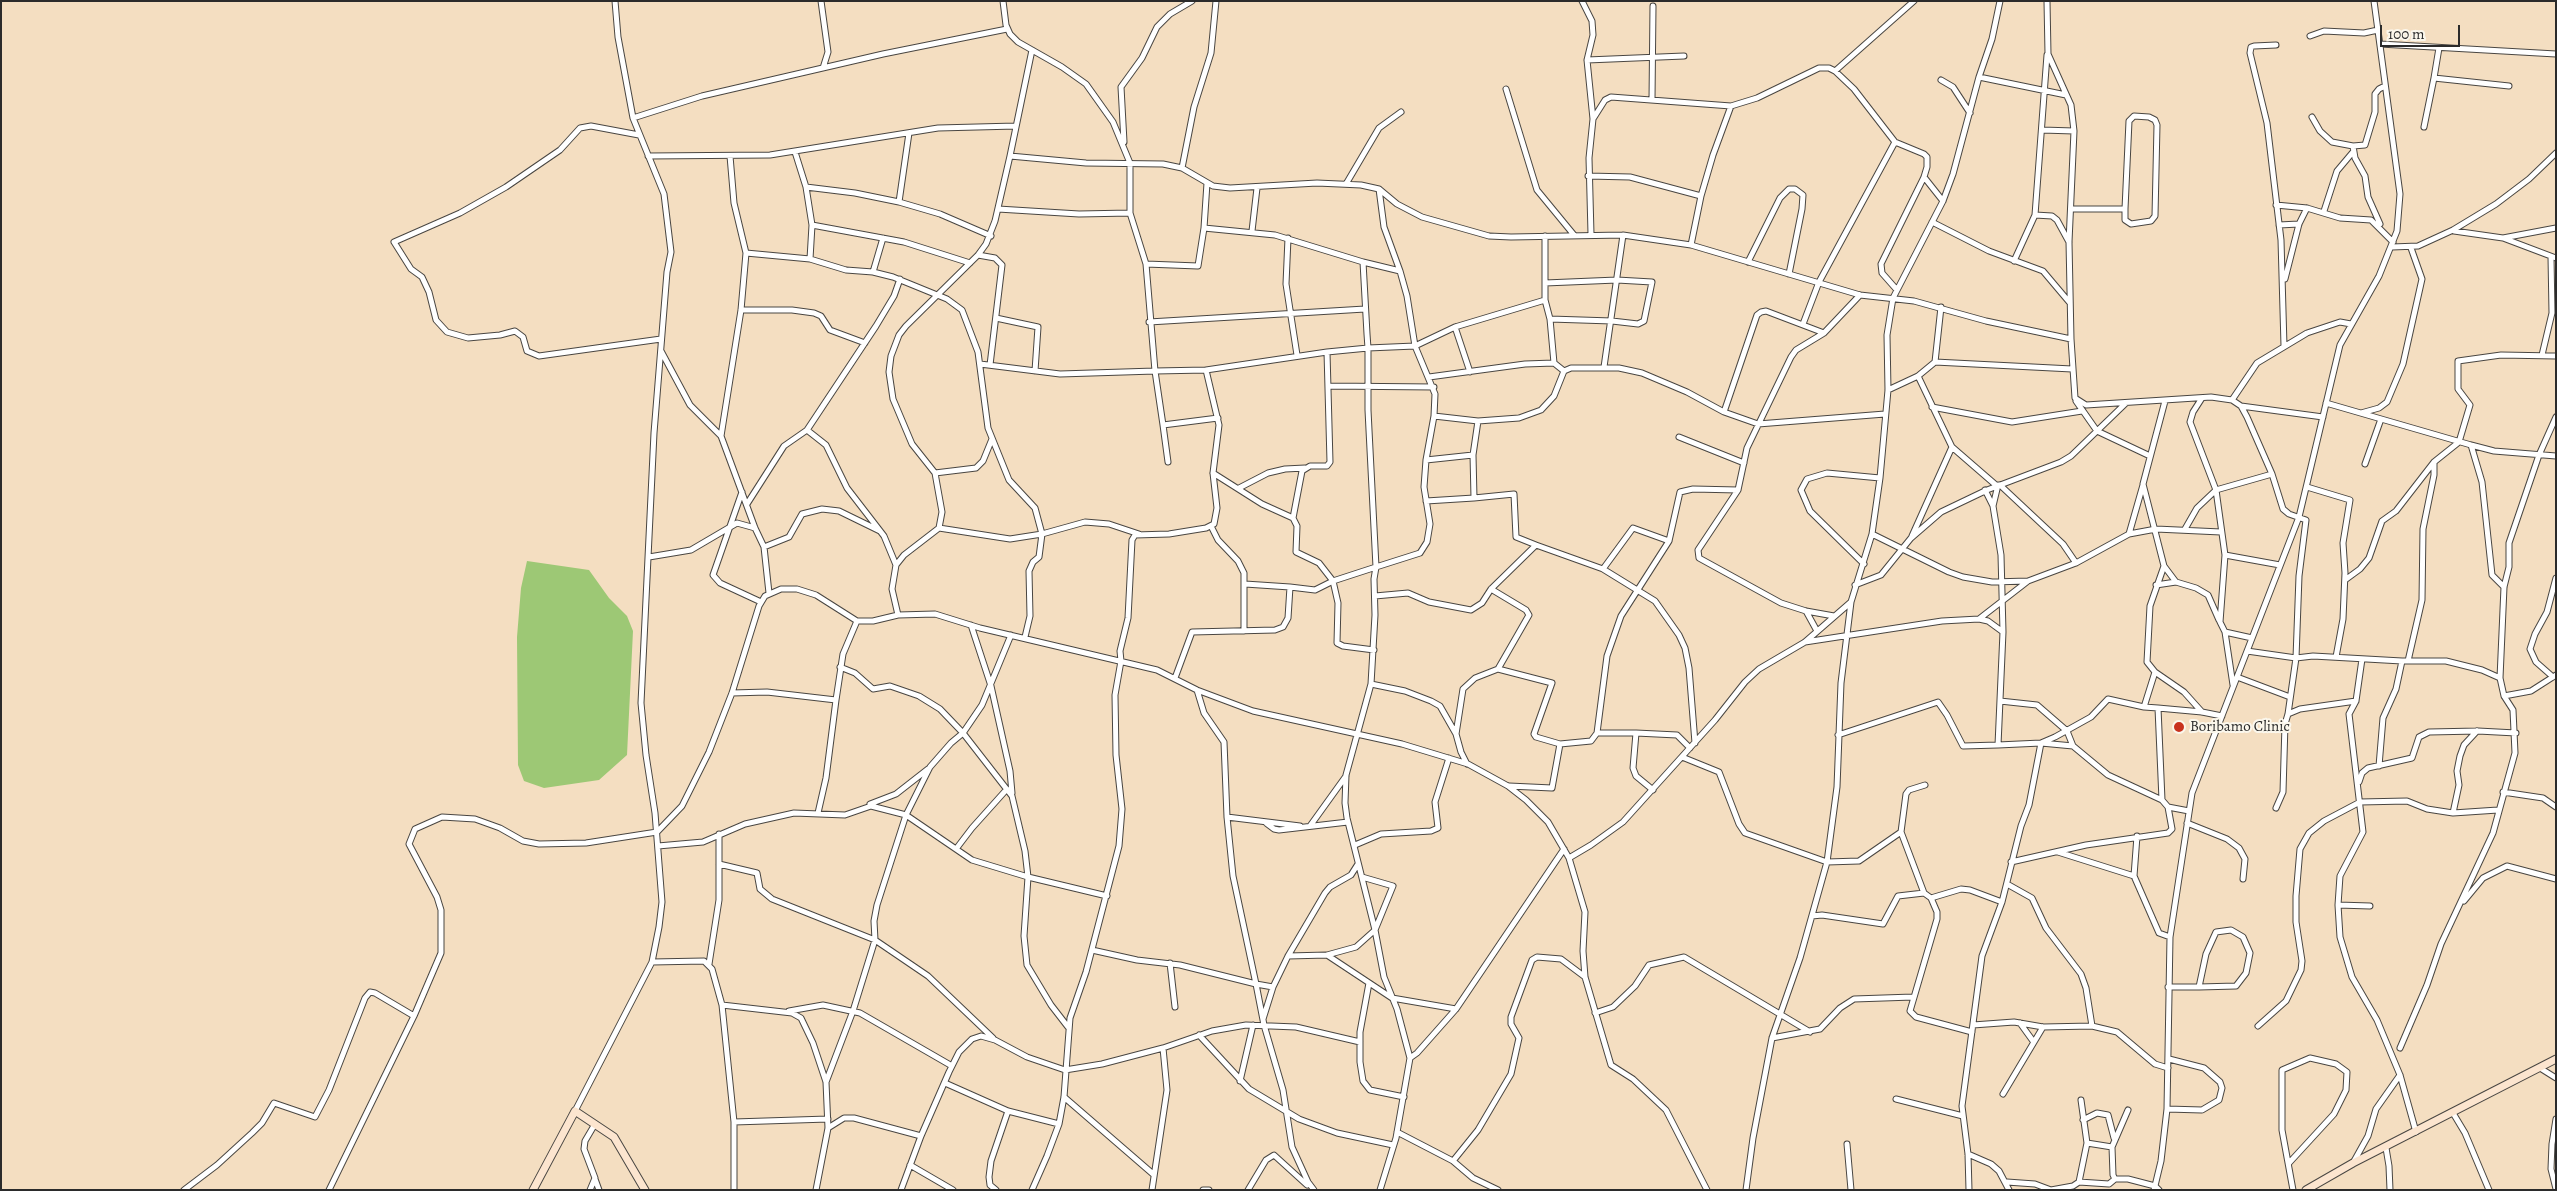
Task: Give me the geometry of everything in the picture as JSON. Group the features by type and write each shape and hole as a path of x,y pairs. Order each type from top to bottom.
{"street":[{"path":"533,1190 652,962 660,927 662,902 657,832 641,703 660,350 671,252 664,194 633,118 618,37 615,1"},
{"path":"821,1 828,52 823,68"},
{"path":"1003,1 1007,29 1014,39 1062,67 1086,84 1113,122 1124,145 1130,163 1130,213 1146,264 1154,371 1168,462"},
{"path":"1124,145 1121,87 1142,58 1157,26 1170,14 1192,1"},
{"path":"1182,168 1194,107 1211,54 1216,1"},
{"path":"1582,1 1592,21 1593,35 1587,60 1593,119 1588,176 1591,234"},
{"path":"1835,71 1914,1"},
{"path":"1746,1190 1753,1138 1772,1038 1812,916 1827,862 1837,787 1840,684 1851,602 1872,534 1880,478 1888,390 1886,350 1893,298 1943,201 1960,152 1979,77 1992,39 2000,1"},
{"path":"2014,261 2035,215 2048,54 2047,1"},
{"path":"2079,1182 2109,1184 2115,1179 2128,1179 2156,1189 2167,1109 2170,937 2188,811 2194,785 2299,517 2337,355 2351,324 2379,276 2393,245 2398,221 2400,194 2374,1"},
{"path":"1652,100 1653,6"},
{"path":"633,118 702,96 1007,29"},
{"path":"2310,36 2324,31 2364,34 2378,30"},
{"path":"2380,44 2556,54"},
{"path":"2276,45 2254,46 2251,47 2250,53 2267,123 2279,225 2284,284 2284,346"},
{"path":"2424,127 2439,48"},
{"path":"896,565 904,556 939,528 942,512 935,473 908,436 893,399 889,372 894,345 899,335 978,255 991,236 1032,50"},
{"path":"2048,54 2073,114 2074,131 2069,242 2072,369 2075,398 2082,411 2098,430 2150,456"},
{"path":"1587,60 1684,56"},
{"path":"1593,119 1601,104 1611,97 1731,106 1779,89 1819,68 1829,68 1835,71 1854,89 1895,142 1924,154 1928,162 1924,177 1881,264 1882,273 1897,290"},
{"path":"1979,77 2066,95"},
{"path":"2434,78 2510,86"},
{"path":"1941,80 1953,88 1970,113"},
{"path":"2324,212 2337,171 2353,149 2367,144 2375,112 2376,94 2379,89 2385,86"},
{"path":"1506,89 1537,190 1574,235"},
{"path":"1691,246 1701,196 1713,155 1731,106"},
{"path":"1346,184 1380,128 1400,112"},
{"path":"2134,116 2149,117 2155,120 2158,125 2155,216 2151,221 2131,224 2125,220 2124,209 2128,121 2134,116"},
{"path":"2312,117 2327,138 2353,149 2365,176 2368,197 2380,227"},
{"path":"640,135 585,126 560,150 506,187 460,213 394,242 411,269 422,277 429,292 436,320 447,332 468,338 515,331 523,337 527,351 540,356 661,339"},
{"path":"648,156 730,156 795,152 909,133 960,127 1016,126"},
{"path":"2042,130 2074,131"},
{"path":"899,202 909,133"},
{"path":"1803,324 1820,282 1895,142"},
{"path":"795,152 806,187 812,225 810,259"},
{"path":"2276,205 2307,208 2340,218 2372,220 2380,227 2393,245 2411,248 2454,230 2512,192 2534,175 2556,153"},
{"path":"721,436 741,310 746,253 734,203 730,156"},
{"path":"1010,156 1086,163 1151,162 1182,168 1207,183 1230,188 1257,188 1298,184 1346,184 1379,189 1404,209 1456,228 1496,236 1623,235 1691,246 1860,295 1893,298 1941,307 1986,320 2071,339"},
{"path":"1588,176 1630,178 1701,196"},
{"path":"1924,177 1943,201"},
{"path":"1146,264 1198,266 1204,228 1207,183"},
{"path":"806,187 899,202 940,214 991,236"},
{"path":"1252,231 1257,188"},
{"path":"1246,584 1315,590 1333,581 1415,555 1425,548 1430,533 1430,516 1424,487 1426,460 1434,416 1434,387 1415,346 1407,296 1384,227 1379,189"},
{"path":"1748,262 1780,198 1789,189 1795,189 1803,195 1789,274"},
{"path":"2284,284 2299,224 2307,208"},
{"path":"998,209 1079,214 1130,213"},
{"path":"2071,209 2124,209"},
{"path":"2035,215 2052,216 2057,220 2069,242"},
{"path":"1932,222 1989,251 2042,271 2071,304"},
{"path":"2279,225 2299,224"},
{"path":"812,225 914,245 970,263"},
{"path":"1204,228 1252,231 1288,238 1363,262 1400,271"},
{"path":"2503,238 2556,228"},
{"path":"2454,230 2503,238 2553,257 2552,313 2542,355"},
{"path":"1604,367 1623,235"},
{"path":"1545,236 1545,300 1550,319 1554,363"},
{"path":"873,272 883,238"},
{"path":"1288,238 1286,276 1289,314 1297,355"},
{"path":"2361,413 2378,408 2387,402 2401,371 2422,279 2411,248"},
{"path":"746,253 810,259 846,270 873,272 900,279 957,304 962,310 972,331 980,364 986,418 992,439 1009,480 1035,508 1042,534 1039,557 1033,562 1029,571 1030,616 1025,637"},
{"path":"978,255 995,258 1002,265 990,365"},
{"path":"1363,262 1376,567 1374,650 1371,684 1346,775 1345,803 1375,930 1384,978 1404,1029 1410,1058 1397,1132 1380,1190"},
{"path":"747,504 784,446 808,430 894,296 900,279"},
{"path":"1545,283 1617,280 1652,282 1642,322 1638,324 1612,321 1550,319"},
{"path":"1834,616 1806,611 1781,603 1752,589 1699,558 1698,550 1738,490 1747,448 1791,357 1796,350 1824,333 1860,295"},
{"path":"980,364 1060,374 1206,370 1297,355 1368,348 1415,346 1455,327 1545,300"},
{"path":"1935,362 1941,307"},
{"path":"1150,322 1365,309"},
{"path":"741,310 814,312 821,316 830,330 865,343"},
{"path":"1724,412 1757,315 1766,311 1824,333"},
{"path":"996,318 1038,328 1035,371"},
{"path":"2232,400 2252,367 2284,346 2321,328 2340,322 2351,324"},
{"path":"1455,327 1470,372"},
{"path":"660,350 690,405 721,436 755,528 764,547 769,593"},
{"path":"1239,488 1268,473 1327,466 1330,462 1327,352"},
{"path":"2345,580 2367,561 2374,548 2382,521 2396,511 2434,462 2459,442 2470,405 2458,389 2458,361 2501,355 2556,356"},
{"path":"1888,390 1918,376 1935,362 2072,369"},
{"path":"1428,377 1500,366 1554,363 1564,371"},
{"path":"1434,416 1478,421 1519,418 1541,410 1554,396 1564,371 1571,368 1604,367 1634,370 1657,378 1724,412 1758,424 1885,414"},
{"path":"1206,370 1220,433 1212,473 1217,513 1212,526 1218,540 1242,567 1246,584 1244,631"},
{"path":"1918,376 1952,447 1989,480 1998,485 2063,544 2076,563"},
{"path":"1329,386 1434,387"},
{"path":"2075,398 2082,404 2091,406 2202,398 2232,400 2241,406 2323,417"},
{"path":"2202,398 2193,412 2190,422 2216,490 2225,555 2220,622"},
{"path":"2129,534 2165,401"},
{"path":"1911,538 1940,512 1998,485 2061,462 2126,403"},
{"path":"2326,403 2471,445 2539,456 2556,456"},
{"path":"2241,406 2272,474 2283,508 2289,514 2306,521 2299,576 2296,658 2285,724 2283,792 2276,808"},
{"path":"1932,407 2012,422 2082,411"},
{"path":"2400,1048 2427,985 2441,944 2493,833 2515,753 2516,733 2513,710 2504,696 2500,678 2504,586 2509,567 2510,540 2539,456 2556,417"},
{"path":"1163,425 1218,418"},
{"path":"2365,464 2381,419"},
{"path":"1474,498 1473,456 1478,421"},
{"path":"808,430 826,445 847,488 881,531 893,553 896,565 892,590 898,615"},
{"path":"1679,436 1744,463"},
{"path":"935,473 976,468 983,461 992,439"},
{"path":"2471,445 2482,482 2492,574 2504,586"},
{"path":"1855,585 1881,575 1904,549 1911,538 1952,447"},
{"path":"1426,460 1473,456"},
{"path":"2379,766 2384,718 2405,661 2422,600 2424,529 2434,475 2434,462"},
{"path":"1305,468 1302,471 1293,518 1297,526 1296,552 1319,563 1333,581 1338,603 1338,643 1343,646 1374,650"},
{"path":"1212,473 1262,504 1293,518"},
{"path":"1864,564 1810,511 1801,490 1807,479 1827,473 1880,478"},
{"path":"2185,530 2197,508 2216,490 2272,474"},
{"path":"1989,480 1986,490 1993,506 2003,582 2003,632 1998,745"},
{"path":"2143,484 2164,566 2176,582"},
{"path":"1993,506 1998,485"},
{"path":"2307,487 2350,499 2343,543 2345,580 2343,619 2336,657"},
{"path":"1456,734 1464,686 1475,678 1498,669 1552,683 1534,734 1536,737 1560,744 1591,741 1597,733 1607,656 1622,616 1637,589 1669,541 1678,495 1680,492 1693,489 1738,490"},
{"path":"742,492 714,571 714,578 761,602"},
{"path":"1426,501 1514,494 1516,537 1603,569 1655,601 1679,635 1685,648 1695,743"},
{"path":"764,547 789,537 802,514 822,509 839,511 881,531"},
{"path":"939,528 1010,539 1042,534 1085,522 1109,524 1141,534"},
{"path":"649,557 691,550 737,523 755,528"},
{"path":"1032,1190 1048,1156 1059,1124 1064,1097 1068,1027 1107,896 1121,833 1122,808 1115,724 1115,695 1121,661 1120,651 1125,634 1131,588 1132,540 1135,535 1170,534 1212,526"},
{"path":"1603,569 1633,528 1669,541"},
{"path":"1872,534 1949,572 1979,580 2003,582 2028,581 2076,563 2129,534 2156,529 2221,532"},
{"path":"1375,596 1408,593 1429,602 1471,610 1482,603 1491,589 1536,545"},
{"path":"2225,555 2280,566"},
{"path":"2164,566 2156,585 2148,620 2147,662 2155,672 2184,692 2202,712"},
{"path":"2504,696 2531,691 2554,676 2534,660 2530,645 2547,612 2556,578"},
{"path":"1979,619 2028,581"},
{"path":"2156,585 2176,582 2196,588 2208,595 2216,608 2225,632 2234,686"},
{"path":"1175,678 1192,632 1274,630 1284,627 1288,618 1290,587"},
{"path":"329,1190 414,1016 442,953 441,910 437,897 409,844 415,829 442,817 475,819 500,828 524,841 539,844 586,843 657,832 682,806 709,752 732,693 761,602 769,593 788,588 806,591 833,604 857,621 873,621 898,615 935,614 971,625 1157,670 1197,690 1276,717 1357,732 1468,764 1508,786 1526,800 1548,822 1569,858 1585,912 1583,951 1585,977 1611,1065 1633,1079 1666,1110 1707,1190"},
{"path":"1491,589 1526,610 1529,615 1498,669"},
{"path":"1569,858 1592,845 1623,822 1695,743 1745,682 1758,670 1804,642 1851,602"},
{"path":"1806,611 1817,630"},
{"path":"1804,642 1942,621 1979,619 1988,621 2003,632"},
{"path":"818,813 826,778 840,667 847,640 857,621"},
{"path":"971,625 991,686 1010,771 1012,796 1025,851 1028,877 1024,936 1027,965 1051,1005 1068,1027"},
{"path":"2225,632 2252,638"},
{"path":"658,846 695,843 774,817 794,813 845,815 896,794 930,767 948,746 963,733 982,705 1011,635"},
{"path":"2297,646 2312,656"},
{"path":"2247,651 2296,658 2312,656 2405,661 2449,661 2500,678"},
{"path":"2362,659 2356,701 2349,714 2363,832 2344,866 2338,904 2340,937 2346,964 2377,1020 2400,1075 2416,1132"},
{"path":"840,667 854,673 873,689 890,686 923,698 940,710 963,733 1012,796"},
{"path":"2144,707 2155,672"},
{"path":"2237,677 2290,697"},
{"path":"1371,684 1405,691 1440,706 1456,734 1461,752 1468,764"},
{"path":"1197,690 1204,713 1224,742 1227,817 1236,893 1263,1022 1283,1090 1294,1154 1312,1188"},
{"path":"732,693 768,692 836,700"},
{"path":"2041,742 2067,731 2091,717 2108,699 2144,707 2202,712 2222,716"},
{"path":"2000,701 2037,705 2067,731 2073,746 2116,780 2162,800 2168,808 2172,831 2137,836 2011,862"},
{"path":"2288,714 2300,709 2356,701"},
{"path":"1838,735 1938,702 1963,746 2041,742 2073,746"},
{"path":"2158,708 2162,800"},
{"path":"2358,785 2365,770 2412,758 2418,737 2429,732 2478,731 2516,733"},
{"path":"2453,813 2459,785 2457,771 2460,756 2464,745 2478,731"},
{"path":"1597,733 1677,735 1690,748"},
{"path":"1636,733 1633,768 1636,776 1653,790"},
{"path":"1969,1190 1968,1154 1962,1106 1982,956 2002,902 2011,862 2029,805 2041,742"},
{"path":"1508,786 1552,788 1560,744"},
{"path":"1682,757 1719,772 1739,824 1746,833 1827,862 1859,861 1901,832"},
{"path":"1355,845 1381,834 1431,831 1438,828 1435,802 1449,758"},
{"path":"826,1082 853,1011 875,940 874,921 877,905 906,815 930,767"},
{"path":"1308,827 1346,775"},
{"path":"1925,785 1909,790 1906,794 1901,832 1924,893 1931,898 1937,912 1937,919 1910,1011 1916,1017 1972,1032"},
{"path":"956,849 1007,789"},
{"path":"2503,792 2543,798 2556,807"},
{"path":"2258,1026 2286,1002 2301,970 2302,961 2296,922 2296,896 2302,842 2324,821 2360,802 2406,801 2427,809 2453,813 2498,810"},
{"path":"864,806 889,809 906,815 981,864 1107,896"},
{"path":"2168,808 2188,811"},
{"path":"1227,817 1266,823 1279,830 1348,822"},
{"path":"2187,823 2228,839 2239,848 2245,859 2243,879"},
{"path":"719,834 719,900 709,964 722,1006 734,1122 734,1190"},
{"path":"2137,836 2134,876 2159,933 2170,937"},
{"path":"1410,1058 1417,1053 1456,1010 1564,849"},
{"path":"2057,852 2134,876"},
{"path":"719,864 754,871 758,874 760,889 772,900 875,940 928,976 995,1040"},
{"path":"1263,1022 1273,987 1288,956 1327,890 1351,875 1358,864"},
{"path":"2460,906 2483,878 2507,866 2556,878"},
{"path":"1288,956 1327,955 1356,947 1375,930 1393,886 1362,877"},
{"path":"2007,884 2032,898 2046,928 2081,974 2086,988 2092,1026"},
{"path":"1931,898 1961,889 1970,890 2002,902"},
{"path":"1812,916 1822,915 1883,924 1898,896 1924,893"},
{"path":"2338,904 2370,906"},
{"path":"2168,987 2199,987 2236,986 2246,973 2250,953 2243,937 2231,930 2216,932 2206,954 2199,987"},
{"path":"1092,950 1137,960 1170,963 1273,987"},
{"path":"1327,955 1392,998 1456,1010"},
{"path":"1452,1161 1478,1130 1511,1074 1519,1038 1511,1024 1511,1017 1532,960 1537,957 1561,959 1585,977"},
{"path":"1595,1013 1613,1007 1635,986 1649,965 1684,957 1810,1032"},
{"path":"652,962 699,960 709,964"},
{"path":"1170,963 1175,1007"},
{"path":"1369,983 1361,1020 1360,1042 1360,1062 1366,1088 1404,1097"},
{"path":"184,1190 217,1165 252,1133 262,1123 274,1103 314,1117 329,1090 365,998 370,992 375,993 414,1016"},
{"path":"1772,1038 1810,1032 1825,1026 1840,1008 1854,999 1913,997"},
{"path":"783,1012 823,1005 866,1015 952,1066"},
{"path":"722,1006 796,1014 806,1026 826,1082 828,1128 816,1190"},
{"path":"901,1190 921,1136 959,1052 972,1039 981,1036 995,1040 1027,1057 1065,1070 1102,1064 1163,1048 1229,1027 1253,1025 1263,1022 1308,1029 1360,1042"},
{"path":"1973,1025 2020,1022 2044,1026 2092,1026 2117,1032 2155,1064 2168,1068"},
{"path":"2020,1022 2034,1041"},
{"path":"1240,1081 1253,1025"},
{"path":"2003,1094 2044,1026"},
{"path":"1199,1035 1240,1081 1260,1096 1316,1127 1393,1145"},
{"path":"1152,1190 1167,1090 1163,1048"},
{"path":"2289,1163 2334,1114 2346,1090 2347,1072 2336,1064 2310,1058 2282,1070 2282,1130 2293,1190"},
{"path":"2167,1109 2202,1110 2219,1100 2222,1088 2220,1082 2204,1068 2169,1059"},
{"path":"2306,1190 2353,1163 2386,1148 2556,1059"},
{"path":"2540,1068 2556,1078"},
{"path":"2353,1163 2368,1136 2376,1109 2400,1075"},
{"path":"945,1083 1008,1111 1059,1124"},
{"path":"1064,1097 1153,1174"},
{"path":"1896,1099 1963,1116"},
{"path":"2007,1182 2035,1184 2051,1190 2073,1188 2079,1182 2087,1143 2081,1100"},
{"path":"2115,1179 2112,1168 2112,1147 2128,1110"},
{"path":"575,1111 614,1137 644,1190"},
{"path":"996,1190 990,1185 991,1160 1008,1111"},
{"path":"2083,1120 2097,1113 2108,1115 2114,1139"},
{"path":"2453,1113 2465,1133 2489,1190"},
{"path":"828,1128 844,1118 854,1118 921,1136"},
{"path":"734,1122 828,1119"},
{"path":"2556,1119 2552,1144 2552,1169 2556,1189"},
{"path":"595,1124 587,1136 584,1149 599,1190"},
{"path":"1397,1132 1452,1161 1473,1178 1498,1190"},
{"path":"2087,1143 2112,1147"},
{"path":"1847,1144 1851,1190"},
{"path":"2386,1148 2390,1166 2390,1190"},
{"path":"1968,1154 1991,1164 2007,1182 2009,1190"},
{"path":"1248,1190 1266,1160 1274,1155 1312,1188"},
{"path":"910,1165 953,1190"},
{"path":"590,1190 595,1178"},
{"path":"938,1190 942,1183"},
{"path":"1203,1190 1209,1190"}],"green space":[{"path":"527,561 589,570 609,598 627,616 633,631 627,755 599,780 544,788 524,781 518,765 517,637 521,588"}],"place":[{"name":"Boribamo Clinic","path":"2179,727"}]}
